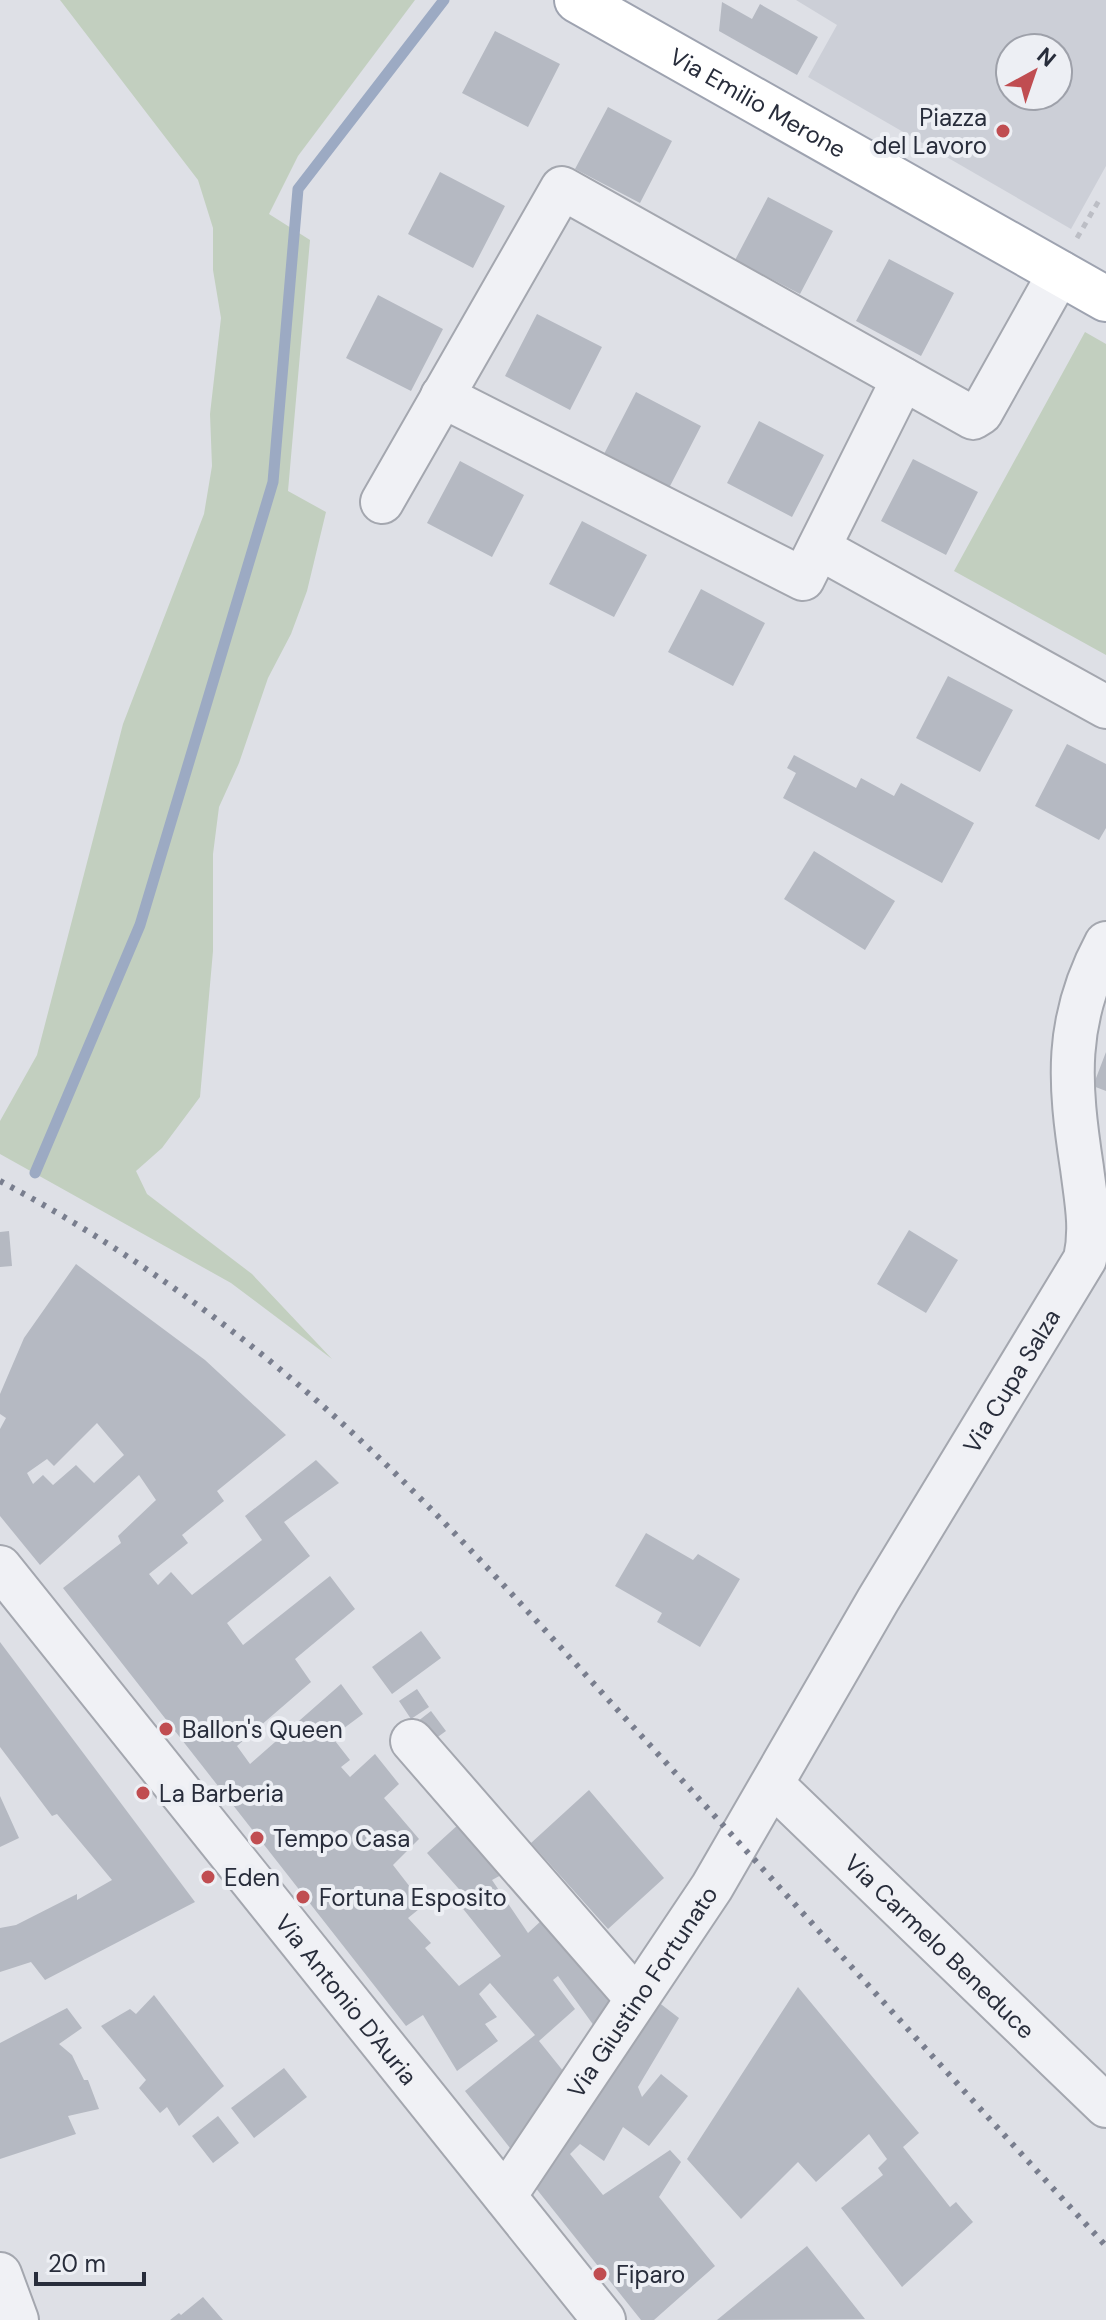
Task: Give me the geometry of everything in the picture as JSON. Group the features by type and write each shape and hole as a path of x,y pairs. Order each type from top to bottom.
{"main road":[{"name":"Via Emilio Merone","path":"577,0 1106,299"}],"street":[{"path":"382,502 562,188 973,418 978,416 1060,272"},
{"path":"442,396 803,579 903,379"},
{"path":"819,548 1106,707"},
{"name":"Via Cupa Salza","path":"773,1785 878,1600 1085,1259 1089,1209 1071,1052 1077,1012 1091,972 1106,943"},
{"name":"Via Antonio D'Auria","path":"0,1567 604,2320"},
{"path":"412,1741 636,1998"},
{"name":"Via Giustino Fortunato","path":"505,2196 712,1887 773,1785"},
{"name":"Via Carmelo Beneduce","path":"773,1785 1106,2106"},
{"path":"0,2274 17,2320"}],"path":[{"path":"1085,224 1101,197"}],"shaded area":[{"name":"Piazza del Lavoro","path":"796,0 1106,0 1106,166 1071,229 808,77 837,25"}],"green space":[{"path":"60,0 415,0 298,156 269,214 310,240 288,491 326,512 307,591 291,634 268,678 239,763 219,807 213,854 213,951 200,1097 162,1148 136,1171 147,1194 252,1274 332,1359 231,1283 0,1154 0,1121 37,1055 123,724 204,514 212,466 210,414 221,318 213,270 213,228 198,180"},
{"path":"1085,332 1106,344 1106,655 954,571"}],"building":[{"path":"722,2 752,19 760,4 818,37 797,75 719,31"},
{"path":"495,31 560,64 528,127 462,93"},
{"path":"608,107 672,141 640,203 575,169"},
{"path":"440,172 505,206 473,268 408,234"},
{"path":"768,197 833,231 800,294 735,260"},
{"path":"889,259 954,293 921,356 856,321"},
{"path":"378,295 443,329 411,391 346,358"},
{"path":"537,314 602,347 570,410 505,376"},
{"path":"636,392 701,426 669,488 604,454"},
{"path":"759,421 824,455 792,517 727,483"},
{"path":"913,459 978,492 946,555 881,521"},
{"path":"460,461 524,495 492,557 427,523"},
{"path":"582,521 647,555 614,617 549,584"},
{"path":"701,589 765,623 733,686 668,652"},
{"path":"948,676 1013,710 980,772 916,738"},
{"path":"1067,744 1106,764 1106,828 1099,840 1035,806"},
{"path":"794,755 856,788 861,778 894,796 901,783 974,823 942,883 783,798 796,773 787,768"},
{"path":"814,851 895,901 865,950 784,899"},
{"path":"1106,1052 1106,1091 1093,1086"},
{"path":"909,1230 958,1260 926,1313 877,1284"},
{"path":"9,1231 12,1266 0,1267 0,1232"},
{"path":"76,1264 205,1360 286,1435 217,1491 224,1501 182,1535 188,1543 149,1574 158,1585 171,1572 192,1595 262,1540 245,1516 316,1460 339,1483 284,1522 310,1556 227,1623 243,1645 330,1576 355,1609 295,1659 311,1682 237,1746 250,1764 341,1684 363,1714 332,1737 350,1760 341,1767 350,1777 375,1754 399,1784 384,1798 419,1839 393,1865 424,1905 408,1918 431,1943 425,1948 459,1986 501,1956 460,1905 466,1897 427,1853 459,1824 503,1874 492,1880 528,1933 542,1920 616,2000 597,2030 558,1976 553,1980 575,2009 539,2041 568,2077 517,2157 465,2091 535,2035 490,1983 479,1994 497,2017 485,2024 498,2041 457,2071 423,2015 406,2026 63,1588 121,1543 118,1536 156,1500 139,1475 40,1565 0,1516 0,1429 6,1418 0,1414 0,1394 24,1338","holes":["97,1423 124,1455 94,1483 76,1465 53,1485 43,1475 33,1484 27,1473 47,1459 54,1466"]},
{"path":"646,1533 693,1560 698,1554 740,1579 700,1647 657,1622 662,1613 615,1586"},
{"path":"421,1631 441,1658 392,1694 372,1667"},
{"path":"0,1642 195,1902 45,1980 31,1962 0,1972 0,1928 16,1925 77,1894 77,1900 112,1880 57,1814 52,1816 0,1747"},
{"path":"417,1689 429,1707 411,1719 399,1701"},
{"path":"431,1711 446,1731 428,1744 413,1725"},
{"path":"589,1790 664,1878 608,1929 531,1843"},
{"path":"0,1796 19,1838 0,1847"},
{"path":"798,1987 919,2133 903,2147 950,2207 956,2202 973,2222 902,2287 841,2208 883,2175 878,2168 887,2159 869,2134 816,2182 798,2162 741,2219 687,2159"},
{"path":"154,1995 224,2086 179,2126 167,2107 160,2113 139,2088 146,2080 101,2026 130,2009 136,2014"},
{"path":"649,1995 679,2018 638,2087 642,2097 661,2074 688,2096 649,2146 623,2127 604,2161 580,2144 570,2154 603,2195 670,2150 681,2162 659,2197 715,2266 654,2320 641,2320 527,2177"},
{"path":"67,2008 82,2028 59,2044 72,2055 84,2080 88,2080 99,2109 68,2116 76,2134 0,2159 0,2043"},
{"path":"284,2068 307,2097 254,2138 231,2108"},
{"path":"218,2116 239,2143 213,2163 192,2136"},
{"path":"807,2246 865,2319 717,2320"},
{"path":"203,2297 223,2320 170,2320 179,2313 181,2315"}],"waterway":[{"path":"35,1173 140,925 273,482 298,189 444,0"}],"railway":[{"path":"0,1181 96,1236 188,1298 275,1365 358,1438 534,1619 1106,2246"}],"place":[{"name":"Piazza del Lavoro","path":"1003,131"},
{"name":"Ballon's Queen","path":"166,1729"},
{"name":"La Barberia","path":"143,1793"},
{"name":"Tempo Casa","path":"257,1838"},
{"name":"Eden","path":"208,1877"},
{"name":"Fortuna Esposito","path":"303,1897"},
{"name":"Fiparo","path":"600,2274"}]}
